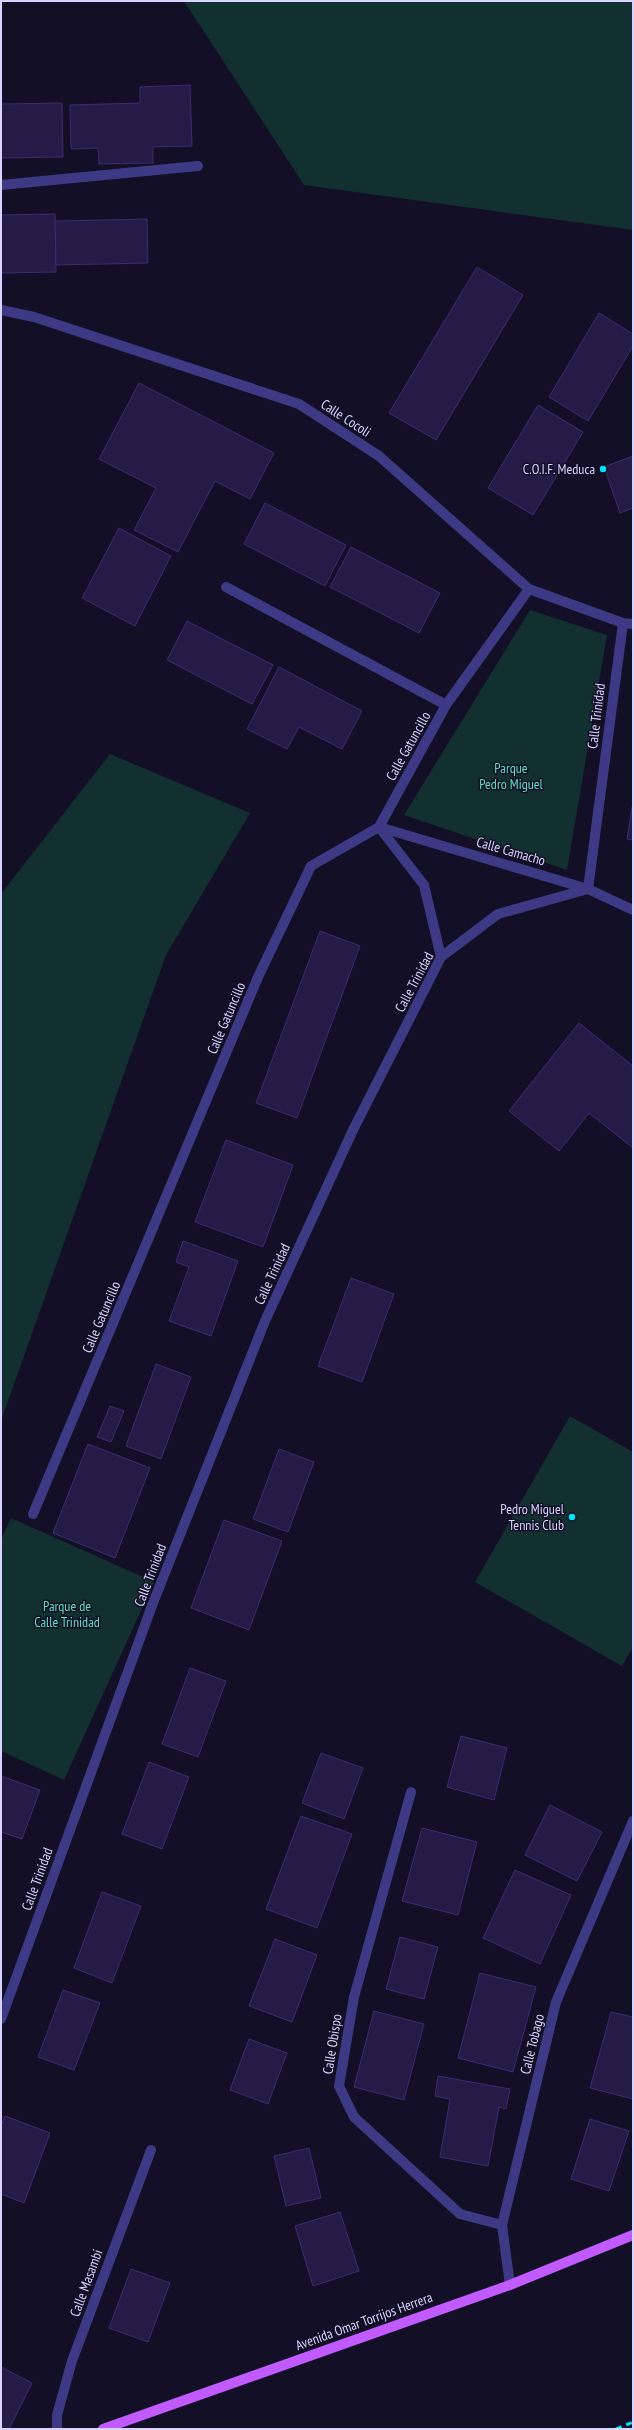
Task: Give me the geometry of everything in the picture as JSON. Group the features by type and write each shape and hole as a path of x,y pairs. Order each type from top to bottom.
{"main road":[{"name":"Avenida Omar Torrijos Herrera","path":"103,2429 510,2285 633,2235"}],"street":[{"path":"1,185 198,166"},
{"name":"Calle Cocoli","path":"1,310 34,317 299,404 379,456 529,589 628,624"},
{"path":"226,587 446,704"},
{"name":"Calle Gatuncillo","path":"33,1514 258,977 311,866 379,827 446,704 529,589"},
{"name":"Calle Trinidad","path":"1,2019 153,1603 265,1321 353,1130 441,957 498,914 588,889 628,624"},
{"path":"379,827 424,885 441,957"},
{"name":"Calle Camacho","path":"379,827 588,889 633,910"},
{"name":"Calle Obispo","path":"411,1792 354,1997 339,2086 354,2116 460,2214 502,2225"},
{"name":"Calle Tobago","path":"510,2285 502,2225 556,2002 632,1826"},
{"name":"Calle Masambi","path":"57,2429 57,2415 72,2361 151,2150"}],"green space":[{"path":"184,1 633,1 633,230 304,185"},
{"name":"Parque Pedro Miguel","path":"530,610 607,635 567,870 404,815"},
{"path":"110,754 250,813 166,955 1,1421 1,894"},
{"name":"Pedro Miguel Tennis Club","path":"570,1416 633,1452 633,1647 622,1666 475,1582"},
{"name":"Parque de Calle Trinidad","path":"11,1518 154,1582 64,1780 1,1751 1,1540"}],"building":[{"path":"190,85 192,146 153,147 153,163 99,164 98,148 71,149 70,105 140,103 140,87"},
{"path":"62,103 63,157 1,158 1,104"},
{"path":"55,214 56,272 1,273 1,215"},
{"path":"147,219 148,263 56,265 55,221"},
{"path":"477,267 523,295 436,440 389,413"},
{"path":"599,313 633,334 633,346 588,421 549,397"},
{"path":"139,383 274,453 250,499 215,481 178,552 134,530 156,488 99,459"},
{"path":"538,405 583,432 533,515 488,488"},
{"path":"633,456 633,508 620,513 604,467"},
{"path":"265,503 346,545 325,586 244,544"},
{"path":"119,528 171,556 135,626 82,598"},
{"path":"351,547 440,593 419,633 330,587"},
{"path":"187,621 273,665 252,704 167,660"},
{"path":"279,667 362,711 342,749 299,727 287,749 247,729"},
{"path":"633,802 633,840 627,839"},
{"path":"320,931 360,946 297,1118 256,1103"},
{"path":"579,1023 633,1066 633,1148 589,1113 559,1151 509,1111"},
{"path":"226,1140 293,1165 263,1247 195,1222"},
{"path":"183,1241 238,1261 211,1336 169,1321 189,1267 176,1262"},
{"path":"351,1278 394,1294 362,1382 318,1366"},
{"path":"156,1364 191,1377 161,1459 126,1446"},
{"path":"110,1406 124,1411 111,1442 97,1437"},
{"path":"88,1444 150,1468 115,1558 53,1533"},
{"path":"279,1449 314,1462 288,1532 253,1519"},
{"path":"224,1520 282,1541 249,1630 191,1608"},
{"path":"190,1668 226,1681 198,1757 162,1744"},
{"path":"461,1736 507,1748 494,1800 447,1787"},
{"path":"321,1753 363,1768 344,1819 302,1803"},
{"path":"149,1762 189,1777 162,1849 122,1834"},
{"path":"1,1776 40,1790 22,1839 1,1832"},
{"path":"550,1805 602,1832 577,1881 525,1855"},
{"path":"301,1816 352,1834 317,1928 266,1909"},
{"path":"422,1828 477,1842 458,1915 402,1901"},
{"path":"515,1870 571,1895 540,1964 483,1938"},
{"path":"102,1892 141,1906 112,1983 74,1968"},
{"path":"400,1937 438,1947 424,1999 386,1989"},
{"path":"275,1939 317,1955 292,2022 249,2006"},
{"path":"480,1973 536,1987 513,2072 458,2058"},
{"path":"63,1990 100,2003 74,2070 38,2057"},
{"path":"374,2011 424,2024 404,2100 354,2087"},
{"path":"611,2012 633,2017 633,2099 590,2088"},
{"path":"249,2039 287,2053 268,2104 230,2090"},
{"path":"438,2076 510,2089 506,2109 499,2107 488,2166 440,2157 450,2099 435,2096"},
{"path":"5,2116 50,2133 24,2203 1,2194 1,2126"},
{"path":"590,2119 629,2131 609,2191 571,2179"},
{"path":"309,2148 321,2198 286,2206 274,2156"},
{"path":"340,2212 359,2271 313,2286 295,2226"},
{"path":"131,2269 170,2283 148,2342 109,2328"},
{"path":"1,2367 32,2383 9,2429 1,2429"}],"railway":[{"path":"616,2429 633,2422"}],"place":[{"name":"C.O.I.F. Meduca","path":"603,469"},
{"name":"Pedro Miguel Tennis Club","path":"572,1517"}]}
